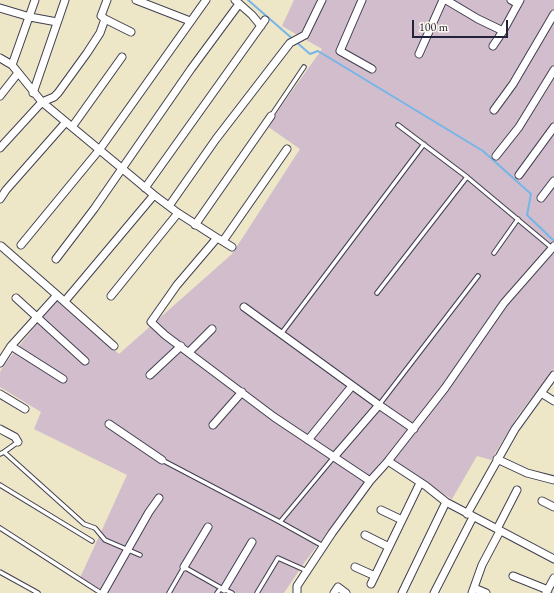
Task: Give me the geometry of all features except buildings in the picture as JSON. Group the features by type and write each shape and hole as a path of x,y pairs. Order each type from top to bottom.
{"street":[{"path":"12,65 36,0"},
{"path":"33,93 65,0"},
{"path":"107,0 101,16 131,32"},
{"path":"136,0 190,22"},
{"path":"20,245 100,149 206,0"},
{"path":"169,206 216,139 294,40 305,35 322,0"},
{"path":"362,0 340,51 372,70"},
{"path":"419,54 444,0 478,19 503,30"},
{"path":"493,46 519,2 511,0"},
{"path":"56,259 94,209 237,2 263,23 145,188"},
{"path":"0,8 30,17 57,22"},
{"path":"494,110 513,84 554,14"},
{"path":"0,148 42,102 58,94 100,33 105,19"},
{"path":"72,127 122,57"},
{"path":"0,58 12,65 33,93 42,102 145,188 195,225 232,246"},
{"path":"496,156 519,127 554,70"},
{"path":"0,96 18,73"},
{"path":"195,225 271,116"},
{"path":"0,198 66,122"},
{"path":"518,175 554,127"},
{"path":"287,148 220,240 177,285 151,322 165,335 190,352 274,417 370,481"},
{"path":"541,198 554,181"},
{"path":"65,301 154,195"},
{"path":"111,296 178,213"},
{"path":"1,246 65,301 114,346"},
{"path":"296,593 297,586 307,570 370,481 388,461 446,388 504,303 553,248"},
{"path":"0,363 11,346 58,295"},
{"path":"16,298 85,361"},
{"path":"244,307 379,406 414,429"},
{"path":"190,352 212,329"},
{"path":"11,346 63,378"},
{"path":"150,375 181,346"},
{"path":"434,593 497,458 554,375"},
{"path":"308,440 352,386"},
{"path":"213,425 242,392"},
{"path":"541,393 554,401"},
{"path":"0,394 25,409"},
{"path":"334,457 379,406"},
{"path":"109,424 162,460"},
{"path":"0,429 15,438 18,442"},
{"path":"497,458 527,473 554,480"},
{"path":"388,461 446,502 554,559"},
{"path":"371,584 420,483"},
{"path":"486,593 473,590 482,565 517,490"},
{"path":"102,593 149,512 159,498"},
{"path":"402,593 446,502"},
{"path":"542,502 554,507"},
{"path":"381,510 402,520"},
{"path":"184,567 208,527"},
{"path":"365,535 389,547"},
{"path":"221,590 252,542"},
{"path":"355,567 375,576"},
{"path":"513,576 547,592 554,578"},
{"path":"334,593 338,588 346,593"}],"lane":[{"path":"271,116 304,67"},
{"path":"398,125 467,177 553,248"},
{"path":"281,334 424,144"},
{"path":"378,293 467,177"},
{"path":"494,253 518,219"},
{"path":"379,406 478,276"},
{"path":"18,442 2,453 84,524 95,528 105,540 140,555"},
{"path":"280,522 334,457"},
{"path":"162,460 324,546"},
{"path":"0,485 92,541"},
{"path":"0,528 102,593"},
{"path":"257,593 278,558 307,570"},
{"path":"169,593 184,567 221,590 232,593"},
{"path":"0,572 38,593"}],"shaded area":[{"path":"294,0 554,0 554,368 517,417 491,460 477,456 452,499 382,460 304,563 284,593 106,593 80,578 127,475 34,429 41,412 0,387 0,372 56,300 119,354 232,254 300,149 267,126 322,49 282,26"}],"waterway":[{"path":"248,0 310,54 318,51 483,151 531,194 527,215 554,241"}]}
